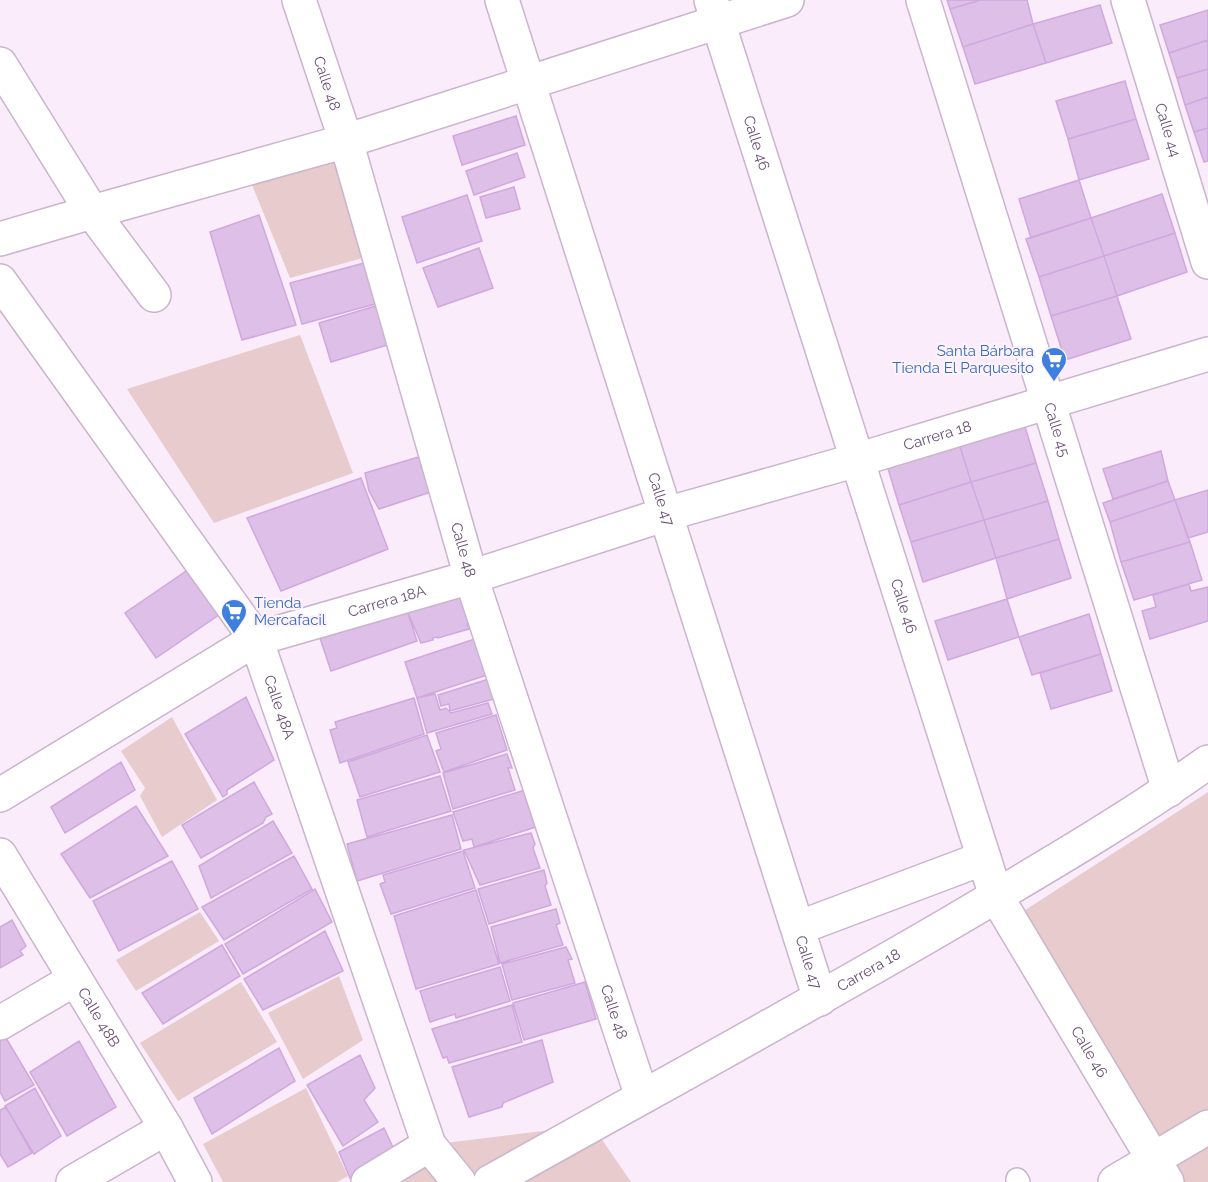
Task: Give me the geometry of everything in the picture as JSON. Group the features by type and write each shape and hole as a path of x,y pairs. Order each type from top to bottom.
{"street":[{"name":"Calle 48","path":"299,0 346,141 471,577 642,1097"},
{"name":"Calle 47","path":"502,0 820,999"},
{"path":"0,239 346,141 528,83 715,11 787,0"},
{"name":"Calle 45","path":"923,0 1169,790"},
{"name":"Calle 44","path":"1128,0 1208,262"},
{"name":"Calle 46","path":"715,11 996,896 1160,1171"},
{"path":"0,64 92,212 154,295"},
{"name":"Calle 48A","path":"0,281 256,639 429,1144 459,1182"},
{"name":"Carrera 18","path":"666,514 857,460 1208,354"},
{"name":"Carrera 18A","path":"0,795 256,639 471,577 666,514"},
{"name":"Carrera 18","path":"490,1182 820,999 996,896 1169,790 1208,762"},
{"name":"Calle 48B","path":"0,855 166,1128 195,1182"},
{"path":"798,928 984,858"},
{"path":"0,1023 75,979"},
{"path":"1115,1182 1160,1171 1208,1127"},
{"path":"73,1182 166,1128"},
{"path":"368,1182 429,1144"}],"shaded area":[{"path":"333,149 363,258 290,278 248,175"},
{"path":"300,335 353,473 214,523 127,389"},
{"path":"172,717 217,800 162,837 140,796 145,788 121,751"},
{"path":"1208,792 1208,1182 1167,1182 1010,920"},
{"path":"200,912 219,941 136,991 116,960"},
{"path":"339,976 363,1040 303,1079 268,1013"},
{"path":"241,982 277,1042 178,1101 140,1043"},
{"path":"306,1088 348,1176 337,1182 223,1182 203,1144"},
{"path":"592,1125 631,1182 368,1182 429,1145"}],"building":[{"path":"947,0 981,0 950,9"},
{"path":"981,0 1027,0 1033,24 963,47 950,9"},
{"path":"1100,5 1112,43 1046,63 1033,24"},
{"path":"1208,10 1208,40 1169,53 1160,25"},
{"path":"1033,24 1046,63 975,84 963,47"},
{"path":"1208,40 1208,69 1177,78 1169,53"},
{"path":"1208,69 1208,97 1185,105 1177,78"},
{"path":"1125,81 1136,119 1068,139 1056,101"},
{"path":"1208,97 1208,128 1194,132 1185,105"},
{"path":"516,116 525,145 462,165 453,136"},
{"path":"1136,119 1149,159 1079,180 1068,139"},
{"path":"1208,128 1208,161 1204,162 1194,132"},
{"path":"517,153 525,177 474,195 466,171"},
{"path":"1079,180 1091,218 1031,238 1019,199"},
{"path":"514,187 520,209 486,218 480,197"},
{"path":"1162,194 1175,233 1104,256 1091,218"},
{"path":"467,195 482,241 417,263 402,217"},
{"path":"259,215 296,325 242,340 210,232"},
{"path":"1091,218 1104,256 1039,277 1026,239"},
{"path":"1175,233 1187,272 1117,296 1104,256"},
{"path":"479,248 493,288 438,307 423,268"},
{"path":"1104,256 1117,296 1051,316 1039,277"},
{"path":"368,262 379,303 302,324 290,283"},
{"path":"1117,296 1131,339 1065,360 1051,316"},
{"path":"382,304 394,343 331,362 319,323"},
{"path":"1023,420 1036,463 971,482 958,440"},
{"path":"958,440 971,482 899,505 886,462"},
{"path":"1161,451 1168,481 1113,499 1103,469"},
{"path":"432,453 443,488 379,509 369,491 365,473"},
{"path":"1036,463 1048,501 984,520 971,482"},
{"path":"361,478 388,549 281,591 247,518"},
{"path":"1168,481 1175,500 1110,522 1103,503"},
{"path":"971,482 984,520 911,542 899,505"},
{"path":"1208,490 1208,532 1188,538 1175,500"},
{"path":"1175,500 1190,542 1121,562 1110,522"},
{"path":"1048,501 1059,539 996,558 984,520"},
{"path":"984,520 996,558 923,582 911,542"},
{"path":"1059,539 1071,578 1007,599 996,558"},
{"path":"1190,542 1202,580 1134,600 1121,562"},
{"path":"192,567 223,612 156,658 125,613"},
{"path":"471,584 483,619 467,624 469,629 421,643 405,606"},
{"path":"1189,584 1191,591 1208,587 1208,621 1150,639 1142,611 1156,607 1153,595"},
{"path":"1007,599 1019,637 948,660 935,621"},
{"path":"404,601 417,641 331,671 317,629"},
{"path":"1089,614 1101,654 1032,675 1019,637"},
{"path":"478,638 490,674 417,698 405,662"},
{"path":"1101,654 1112,691 1051,709 1040,673"},
{"path":"489,679 494,699 450,711 449,704 441,706 438,695"},
{"path":"435,694 440,710 446,708 451,713 488,703 492,714 427,733 417,698"},
{"path":"246,697 274,760 227,790 227,794 223,797 185,734"},
{"path":"414,698 424,734 340,763 330,730 337,728 335,722"},
{"path":"496,715 507,750 444,772 436,751 441,749 436,733"},
{"path":"427,735 440,772 360,797 348,762"},
{"path":"507,754 512,768 508,768 515,790 453,809 443,773"},
{"path":"121,762 135,790 65,833 51,807"},
{"path":"440,776 451,811 367,837 357,800"},
{"path":"254,782 272,814 266,817 263,823 201,858 182,825"},
{"path":"525,790 536,827 474,847 472,839 463,841 453,812"},
{"path":"136,806 168,856 90,898 61,854"},
{"path":"452,815 461,849 357,881 347,844"},
{"path":"273,821 292,853 211,898 199,866"},
{"path":"531,833 540,868 480,885 464,850"},
{"path":"463,851 475,888 391,914 380,884 385,882 383,875"},
{"path":"294,856 312,889 224,940 202,907"},
{"path":"172,861 198,909 119,951 93,901"},
{"path":"544,870 547,883 545,886 551,905 489,924 478,889"},
{"path":"315,889 332,922 243,974 225,944"},
{"path":"476,890 499,964 416,989 394,916"},
{"path":"556,909 560,923 556,925 563,945 500,963 491,927"},
{"path":"12,920 26,946 20,951 23,955 0,968 0,927"},
{"path":"325,931 343,971 263,1010 244,979"},
{"path":"222,945 240,976 163,1024 142,993"},
{"path":"566,947 572,959 568,960 575,983 512,1000 502,964"},
{"path":"500,967 510,1001 456,1018 455,1014 430,1022 420,991"},
{"path":"585,982 596,1019 524,1040 513,1003"},
{"path":"512,1005 522,1042 449,1063 447,1057 443,1058 432,1029"},
{"path":"0,1028 34,1085 5,1101 0,1092"},
{"path":"542,1040 553,1082 503,1103 502,1107 469,1117 452,1067"},
{"path":"79,1041 116,1107 67,1136 30,1072"},
{"path":"279,1048 295,1081 212,1134 194,1098"},
{"path":"360,1055 375,1088 364,1100 378,1122 343,1146 307,1085"},
{"path":"35,1088 61,1136 34,1154 5,1106"},
{"path":"6,1107 32,1153 8,1167 0,1154 0,1110"},
{"path":"384,1128 396,1154 350,1178 339,1152"}],"place":[{"name":"Santa Bárbara Tienda El Parquesito","path":"1054,383"},
{"name":"Tienda Mercafacil","path":"234,635"}]}
